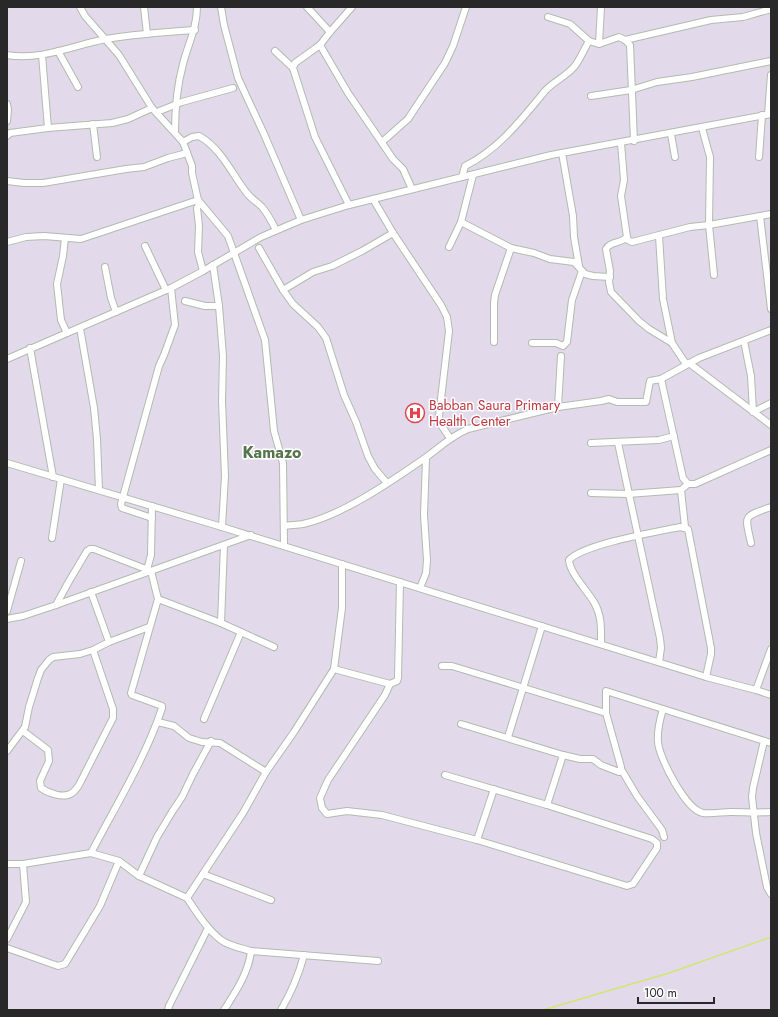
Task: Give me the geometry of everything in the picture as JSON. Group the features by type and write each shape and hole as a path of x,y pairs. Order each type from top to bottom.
{"street":[{"path":"80,7 85,16 119,55 154,110 183,142 192,166 192,173 199,201 228,236 265,340 274,431 283,463 284,546"},
{"path":"144,7 147,34"},
{"path":"175,132 176,105 182,66 189,42 195,30 197,7"},
{"path":"221,7 224,25 238,78 301,220"},
{"path":"307,7 330,32"},
{"path":"293,68 296,63 320,45 352,7"},
{"path":"382,142 408,119 445,63 453,46 466,7"},
{"path":"599,44 601,7"},
{"path":"625,40 711,20 743,17 771,9"},
{"path":"548,17 570,24 589,41 599,44 619,37 630,45 634,141"},
{"path":"7,55 42,55 106,39 195,30"},
{"path":"462,177 465,166 498,144 546,90 574,67 589,41"},
{"path":"320,45 348,93 393,160 403,169 412,189"},
{"path":"275,50 293,68 315,137 349,205"},
{"path":"58,51 78,88"},
{"path":"42,55 48,128"},
{"path":"591,96 771,61"},
{"path":"759,157 767,115 771,75"},
{"path":"7,136 10,133 48,128 112,123 233,88"},
{"path":"7,104 7,121"},
{"path":"7,357 67,334 169,289 261,237 301,220 349,205 562,153 634,141 767,115"},
{"path":"92,124 97,158"},
{"path":"702,128 710,157 709,225 714,275"},
{"path":"671,134 675,157"},
{"path":"183,142 199,136 210,144 225,162 248,195 267,213 276,230"},
{"path":"621,143 624,180 621,196 627,237 626,239"},
{"path":"7,181 43,183 144,167 187,153"},
{"path":"532,342 556,343 563,346 567,342 572,300 580,269 574,237 573,216 562,153"},
{"path":"449,247 461,222 473,175"},
{"path":"373,199 392,233 441,305 447,317 449,331 439,422 450,438"},
{"path":"7,242 26,237 38,236 81,239 199,201"},
{"path":"199,201 197,208 199,226 198,252 203,271"},
{"path":"672,343 639,321 611,292 606,249 609,244 626,239 632,242 690,227 771,214"},
{"path":"760,216 771,309"},
{"path":"461,222 510,248 534,253 550,259 574,262 585,274 593,276 610,276"},
{"path":"283,290 313,272 332,266 362,251 392,233"},
{"path":"659,236 662,299 672,343 687,364 771,425"},
{"path":"65,238 57,284 61,320 67,334"},
{"path":"145,246 169,289 174,325 164,356 159,366 120,504 122,508 152,518"},
{"path":"259,248 283,290 293,304 318,327 326,338 344,395 356,422 368,456 375,469 387,483"},
{"path":"494,342 495,295 510,248"},
{"path":"213,265 219,306 223,356 222,401 225,476 222,527"},
{"path":"105,268 116,312"},
{"path":"185,301 205,306 219,306"},
{"path":"80,328 94,408 99,490"},
{"path":"284,526 303,524 326,517 387,483 426,458 450,438 468,429 558,407 609,399 617,402 646,402 650,381 661,379 687,364 771,330"},
{"path":"744,341 751,376 753,412"},
{"path":"30,348 53,476"},
{"path":"558,407 561,356"},
{"path":"661,379 683,478 688,484"},
{"path":"753,412 771,403"},
{"path":"591,443 618,443 658,440 674,436"},
{"path":"618,443 660,638 659,662"},
{"path":"591,493 628,494 681,490 688,484 695,484 771,450"},
{"path":"420,588 427,568 424,515 426,458"},
{"path":"7,463 251,535 706,677 771,695"},
{"path":"52,538 61,479"},
{"path":"681,490 685,528 688,529 694,556 711,648 706,677"},
{"path":"91,853 139,761 158,722 163,707 132,695 131,693 158,599 149,570 151,555 152,506"},
{"path":"751,544 746,521 748,517 771,507"},
{"path":"601,644 602,625 600,615 571,567 570,560 583,551 638,536 680,527 685,528"},
{"path":"7,619 23,616 56,605 149,570 251,535"},
{"path":"220,623 224,545"},
{"path":"56,605 90,549 149,570"},
{"path":"7,611 21,561"},
{"path":"187,898 243,813 266,772 294,732 334,669 342,608 342,564"},
{"path":"334,669 390,684 395,683 398,678 400,582"},
{"path":"91,592 110,642"},
{"path":"158,599 220,623 274,647"},
{"path":"508,737 542,626"},
{"path":"7,751 25,727 29,707 38,678 45,664 53,657 80,654 94,650 110,642 149,627"},
{"path":"204,719 241,632"},
{"path":"756,690 771,649"},
{"path":"23,731 48,750 50,761 40,781 41,788 64,796 71,794 79,785 113,718 113,709 94,650"},
{"path":"442,666 452,666 606,713"},
{"path":"390,684 385,695 328,780 320,798 322,808 328,814 347,811 382,814 477,840 627,886 633,884 658,848 657,843 652,839 547,805 445,775"},
{"path":"664,837 662,830 637,796 621,769 606,713 606,690 771,743"},
{"path":"663,709 657,740 659,750 666,767 682,794 695,808 704,813 771,812"},
{"path":"158,722 174,726 189,738 202,742 211,741 220,743 266,772"},
{"path":"461,724 508,737 563,755 580,759 593,759 601,765 616,772 619,772 621,769"},
{"path":"139,876 157,837 182,797 211,741"},
{"path":"764,741 752,788 756,833 768,887 771,894"},
{"path":"547,805 563,755"},
{"path":"477,840 494,789"},
{"path":"7,864 23,864 91,853 119,861 139,876 187,898 208,928 222,940 235,947 251,951 378,961"},
{"path":"7,948 58,966 68,962 100,906 119,861"},
{"path":"7,939 26,902 23,864"},
{"path":"202,874 271,900"},
{"path":"168,1010 208,928"},
{"path":"224,1010 233,996 250,962 251,951"},
{"path":"281,1010 288,999 304,955"}],"waterway":[{"path":"543,1010 669,973 771,937"}],"place":[{"name":"Babban Saura Primary Health Center","path":"415,413"}],"district":[{"name":"Kamazo","path":"272,452"}]}
